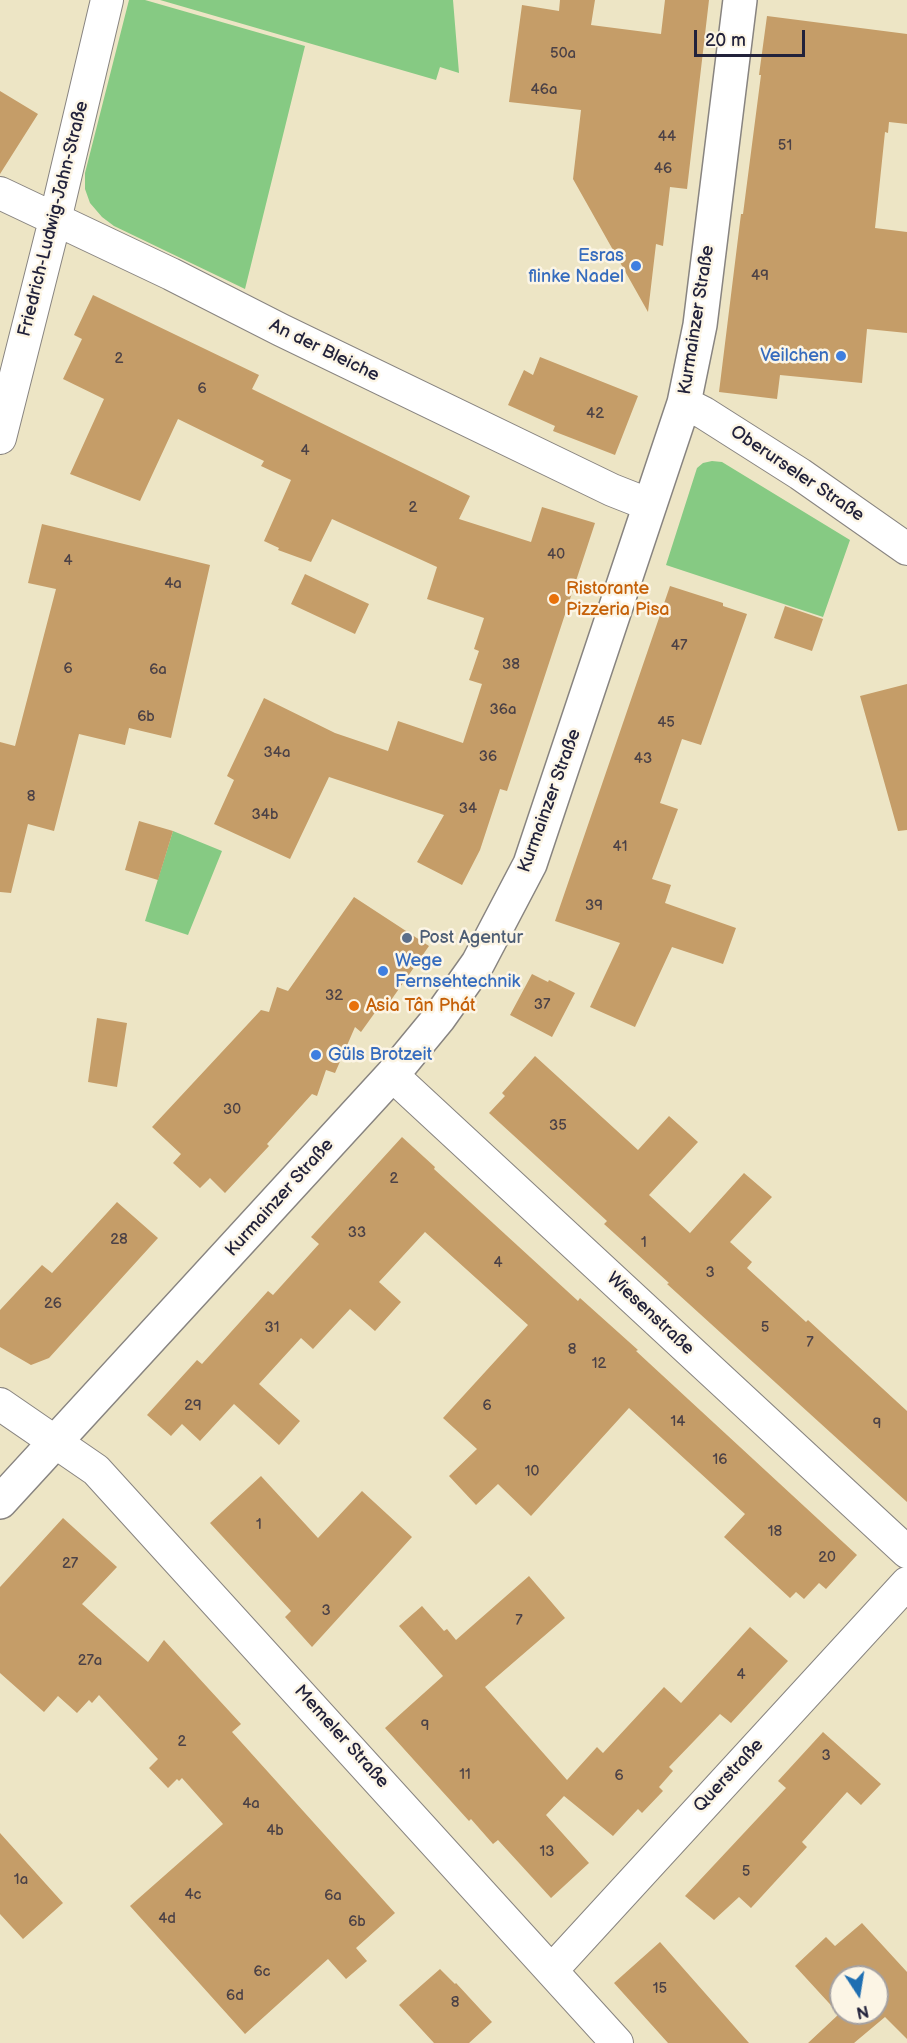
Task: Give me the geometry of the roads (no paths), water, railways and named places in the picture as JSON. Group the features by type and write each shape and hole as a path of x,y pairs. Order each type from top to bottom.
{"main road":[{"name":"Kurmainzer Straße","path":"0,1502 392,1075 439,1018 478,963 530,864 684,403 700,325 740,0"}],"street":[{"name":"Friedrich-Ludwig-Jahn-Straße","path":"0,438 107,0"},
{"name":"An der Bleiche","path":"0,193 612,490 650,506"},
{"name":"Oberurseler Straße","path":"684,403 704,413 800,474 907,549"},
{"name":"Wiesenstraße","path":"392,1075 907,1552"},
{"name":"Memeler Straße","path":"0,1404 96,1470 617,2043"},
{"name":"Querstraße","path":"552,1970 907,1583"}],"place":[{"name":"Esras flinke Nadel","path":"636,266"},
{"name":"Veilchen","path":"841,356"},
{"name":"Ristorante Pizzeria Pisa","path":"554,599"},
{"name":"Post Agentur","path":"407,938"},
{"name":"Wege Fernsehtechnik","path":"383,971"},
{"name":"Asia Tân Phát","path":"354,1006"},
{"name":"Güls Brotzeit","path":"316,1055"}]}
